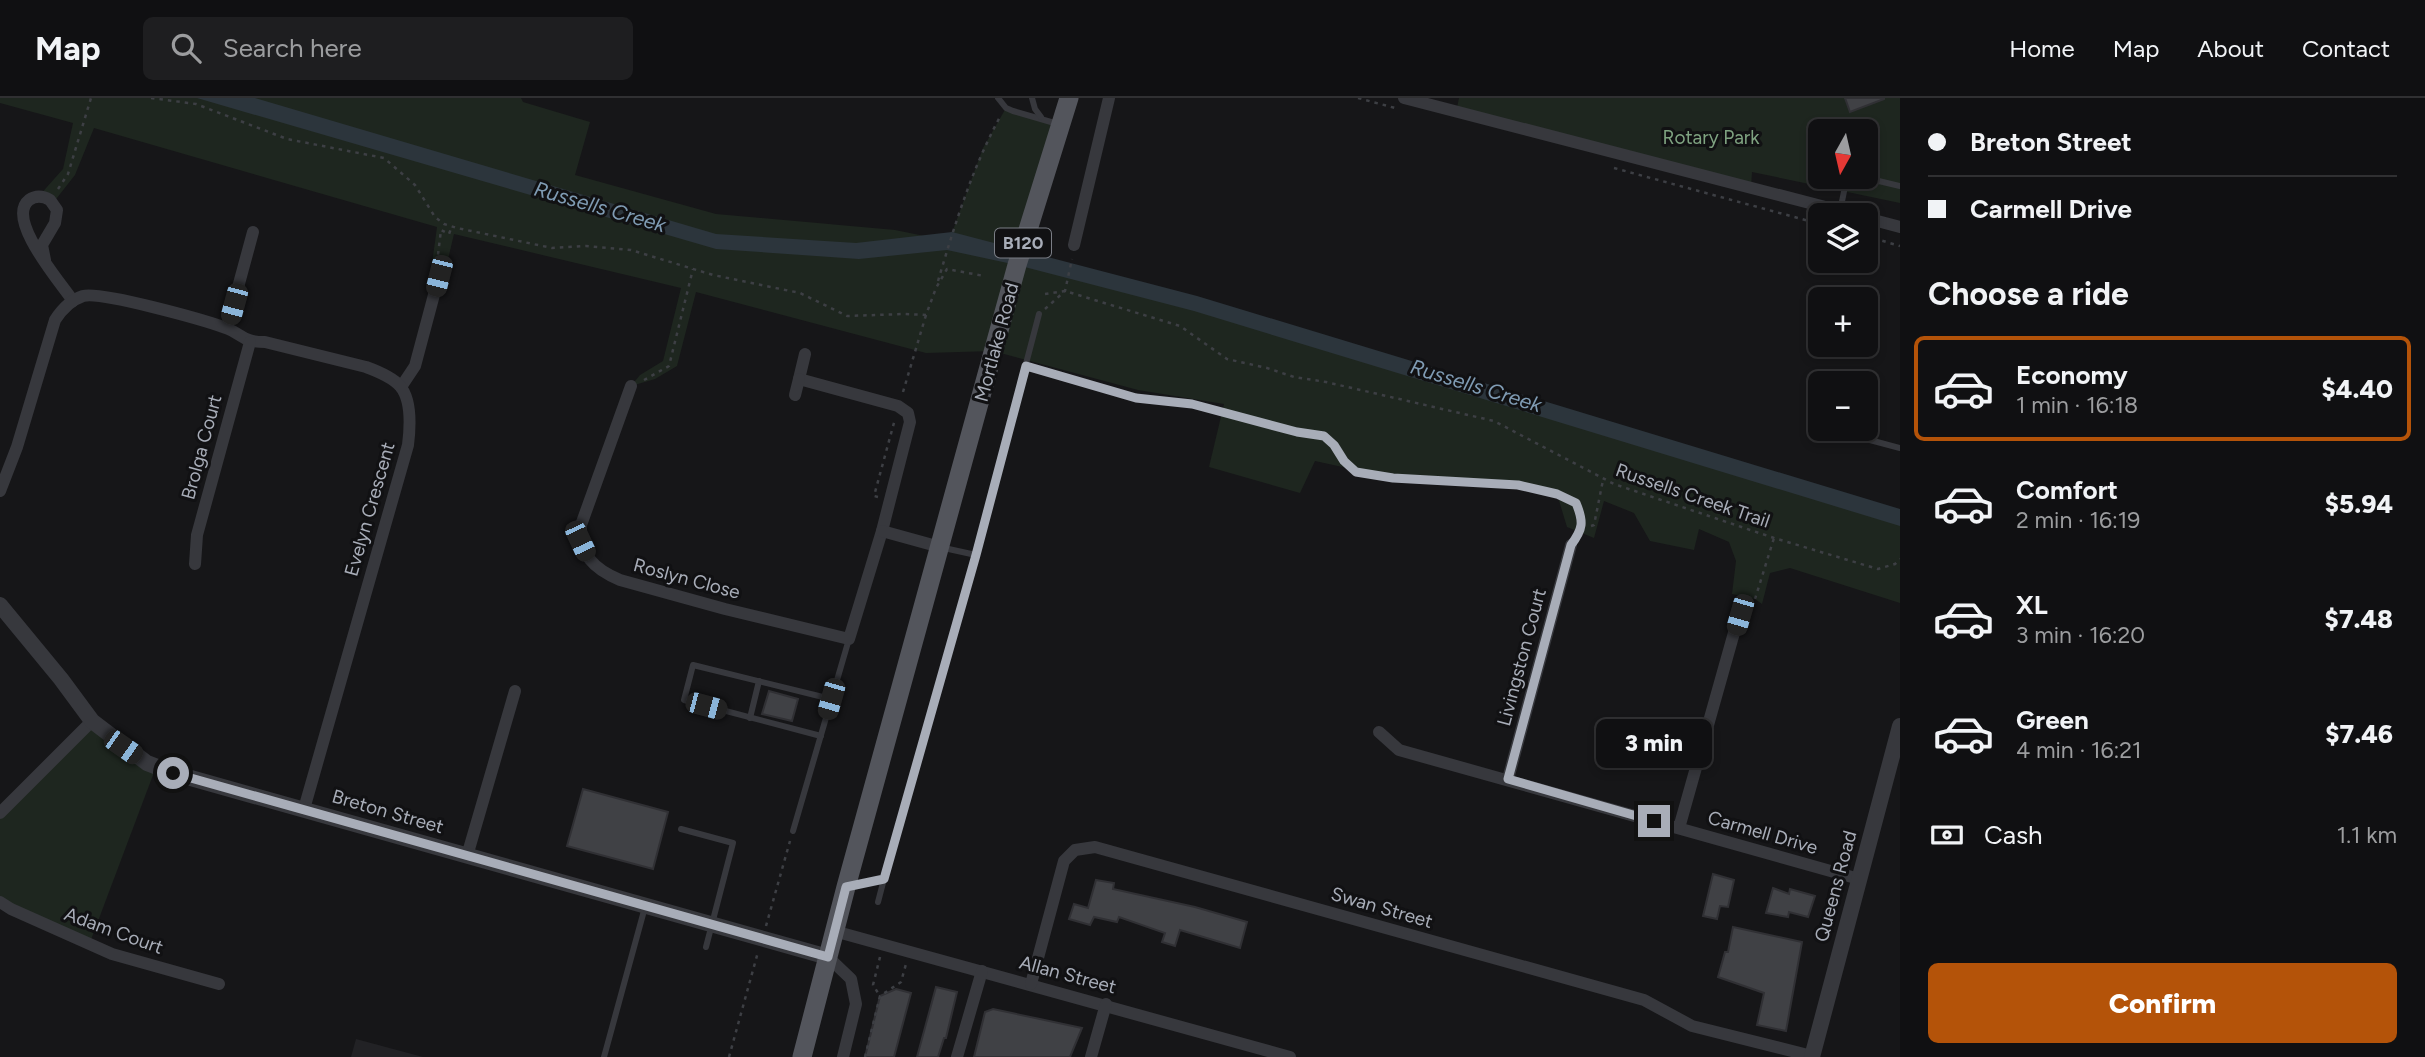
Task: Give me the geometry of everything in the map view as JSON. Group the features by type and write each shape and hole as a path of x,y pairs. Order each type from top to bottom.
{"main road":[{"name":"Mortlake Road","path":"802,1057 834,931 1017,265 1053,122 1069,98"}],"street":[{"path":"1074,245 1110,98"},
{"path":"1404,98 1809,203"},
{"path":"45,260 42,245 55,222 57,211 50,200 44,197 30,199 24,205 23,218 30,239 73,300"},
{"path":"23,218 26,225 37,230 47,229 55,222"},
{"path":"1878,221 1900,227"},
{"path":"227,328 253,232"},
{"path":"0,491 18,447 55,320 62,309 73,300 84,296 109,296 227,328 250,342 265,342 366,366 401,387 415,366 439,276"},
{"name":"Brolga Court","path":"195,564 197,535 250,342"},
{"path":"795,395 805,354"},
{"path":"799,379 894,404 908,413 908,431 882,531 849,639"},
{"name":"Evelyn Crescent","path":"304,809 408,445 411,419 401,387"},
{"name":"Roslyn Close","path":"631,387 581,525 580,541 595,566 621,580 849,639"},
{"path":"882,531 940,547"},
{"name":"Livingston Court","path":"1508,779 1571,545"},
{"name":"Breton Street","path":"0,605 92,721 147,763 173,773 828,957"},
{"path":"1679,828 1740,615"},
{"path":"467,856 515,691"},
{"path":"0,813 92,721"},
{"name":"Queens Road","path":"1812,1056 1900,726"},
{"name":"Carmell Drive","path":"1379,732 1399,750 1859,879"},
{"name":"Swan Street","path":"1031,984 1064,861 1075,850 1095,847 1644,1000 1692,1026 1812,1056"},
{"name":"Adam Court","path":"0,902 112,954 219,984"},
{"name":"Allan Street","path":"834,931 1105,1004 1257,1052 1290,1057"},
{"path":"828,957 851,979 856,1004 843,1057"},
{"path":"957,1057 982,971"},
{"path":"1091,1057 1105,1004"}],"lane":[{"path":"998,98 1006,108 1053,122"},
{"path":"1032,98 1037,113 1053,122"},
{"path":"1878,181 1900,186"},
{"name":"Mortlake Road","path":"878,902 976,555 1039,314"},
{"path":"1026,366 1136,398 1192,404 1297,432 1324,436 1356,472 1393,478 1518,485 1557,494 1576,503 1582,519 1581,531 1571,545"},
{"path":"1874,441 1900,448"},
{"path":"940,547 976,555"},
{"path":"793,831 849,639"},
{"path":"821,736 684,700 693,664 831,699"},
{"path":"750,718 759,681"},
{"path":"681,829 733,844 706,947"},
{"path":"846,887 884,879"},
{"path":"604,1057 645,905"}],"path":[{"path":"50,200 68,174 91,98"},
{"path":"151,98 196,104 288,139 384,158 415,185 435,217 452,226 552,248 586,246 631,250 693,269 800,293 847,316 904,313 926,315"},
{"path":"902,393 954,223 983,148 1006,108"},
{"path":"439,276 436,265 441,230 449,234 452,226"},
{"path":"1878,240 1900,246"},
{"path":"1039,314 1065,291 1074,245"},
{"path":"631,387 668,366 693,269"},
{"path":"936,288 947,270 984,276"},
{"name":"Russells Creek Trail","path":"1045,294 1065,291 1180,326 1227,359 1294,377 1494,421 1614,485 1774,538 1878,569 1895,564 1900,559"},
{"path":"1581,531 1594,525 1604,479"},
{"path":"1740,615 1755,598 1774,538"},
{"path":"880,996 873,985 881,953"},
{"path":"865,1057 880,996 901,982 906,961"}],"shaded area":[{"path":"356,1039 423,1057 351,1057"}],"green space":[{"path":"0,98 521,98 523,102 590,122 575,175 716,214 895,230 949,241 983,148 1006,108 1060,125 1019,257 1900,516 1900,603 1790,568 1770,573 1762,604 1755,599 1732,594 1736,561 1729,542 1699,529 1694,550 1650,541 1634,513 1604,501 1594,538 1567,527 1557,494 1463,480 1393,478 1315,461 1300,493 1209,467 1224,404 1138,390 993,351 926,353 696,292 677,366 655,379 631,386 640,375 663,361 681,288 454,234 446,268 432,264 437,227 94,128 75,175 53,203 38,197 63,169 73,123 0,103"},
{"name":"Rotary Park","path":"1459,98 1900,98 1900,203 1833,189 1878,189 1878,119 1808,119 1808,184 1752,172 1751,188 1456,113"},
{"path":"92,721 156,767 89,945 0,902 0,813"}],"water":[{"name":"Russells Creek","path":"197,98 255,98 716,234 856,243 952,232 1197,296 1900,509 1900,526 1194,311 1017,265 947,250 859,259 716,249"}],"building":[{"path":"1845,98 1884,98 1884,99 1850,112"},
{"path":"769,691 798,699 792,721 762,714"},
{"path":"583,789 668,812 653,869 567,846"},
{"path":"1713,874 1734,880 1728,907 1720,906 1717,919 1703,916"},
{"path":"1096,880 1114,883 1113,889 1195,907 1247,922 1240,948 1180,930 1175,946 1162,942 1165,933 1119,917 1117,922 1094,917 1090,925 1069,919 1074,904 1088,908"},
{"path":"1773,888 1789,894 1790,889 1815,896 1808,917 1789,912 1788,917 1766,913"},
{"path":"1733,927 1802,942 1786,1031 1757,1025 1764,993 1718,977 1725,952 1728,952"},
{"path":"936,987 957,992 946,1038 938,1057 917,1057"},
{"path":"896,989 911,993 894,1057 865,1057 880,996"},
{"path":"993,1009 1082,1028 1070,1057 974,1057 985,1012"}],"route":[{"path":"173,773 828,957 846,887 884,879 976,555 1026,366 1136,398 1192,404 1297,432 1324,436 1356,472 1393,478 1518,485 1557,494 1576,503 1582,519 1581,531 1571,545 1508,779 1654,821"}]}
